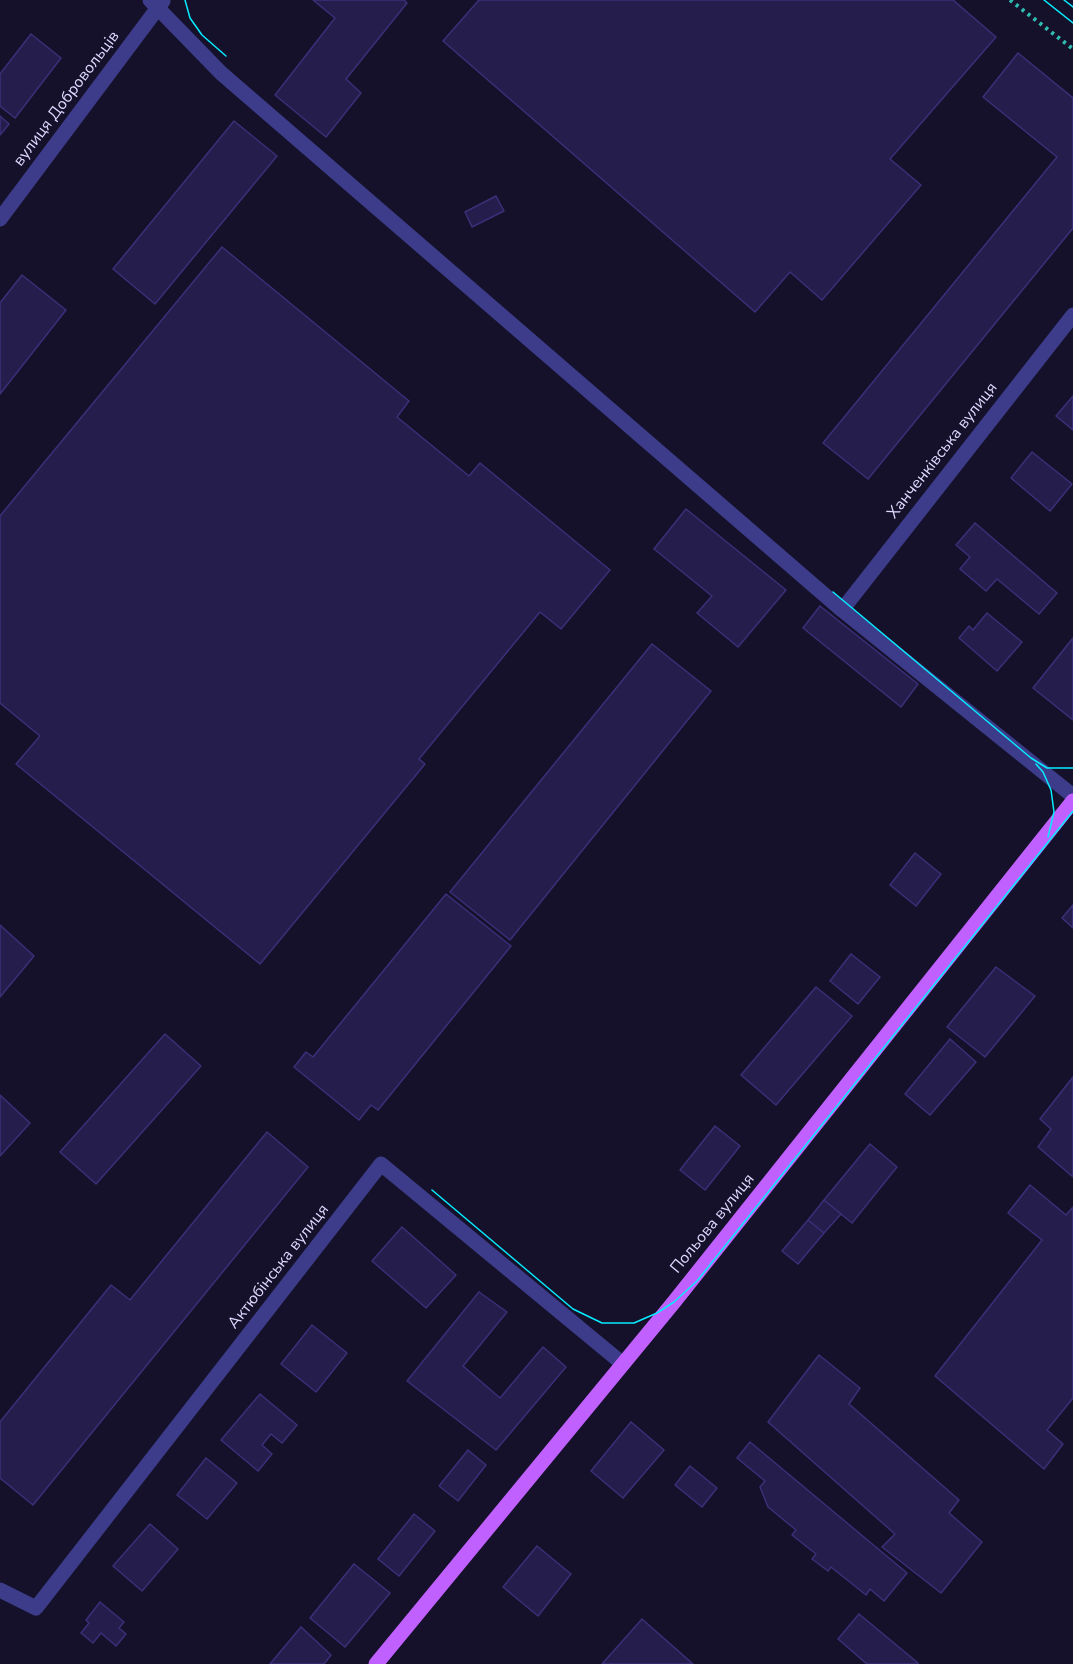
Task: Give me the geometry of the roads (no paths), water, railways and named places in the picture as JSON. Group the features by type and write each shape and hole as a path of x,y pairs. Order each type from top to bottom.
{"main road":[{"name":"Польова вулиця","path":"376,1664 674,1302 1073,801"}],"street":[{"name":"вулиця Добровольців","path":"0,219 157,2"},
{"path":"157,2 221,73 842,609 1073,796"},
{"name":"Ханченківська вулиця","path":"842,609 1073,315"},
{"name":"Актюбінська вулиця","path":"0,1590 36,1608 381,1164 623,1364"}],"tram line":[{"path":"185,0 190,18 202,35 226,56"},
{"path":"1044,0 1073,23"},
{"path":"1064,0 1073,7"},
{"path":"833,592 1031,758 1047,768 1073,768"},
{"path":"1036,764 1043,772 1051,790 1054,812 1048,837"},
{"path":"432,1190 573,1309 602,1323 634,1323 657,1313 674,1302 697,1281 1073,811"}]}
